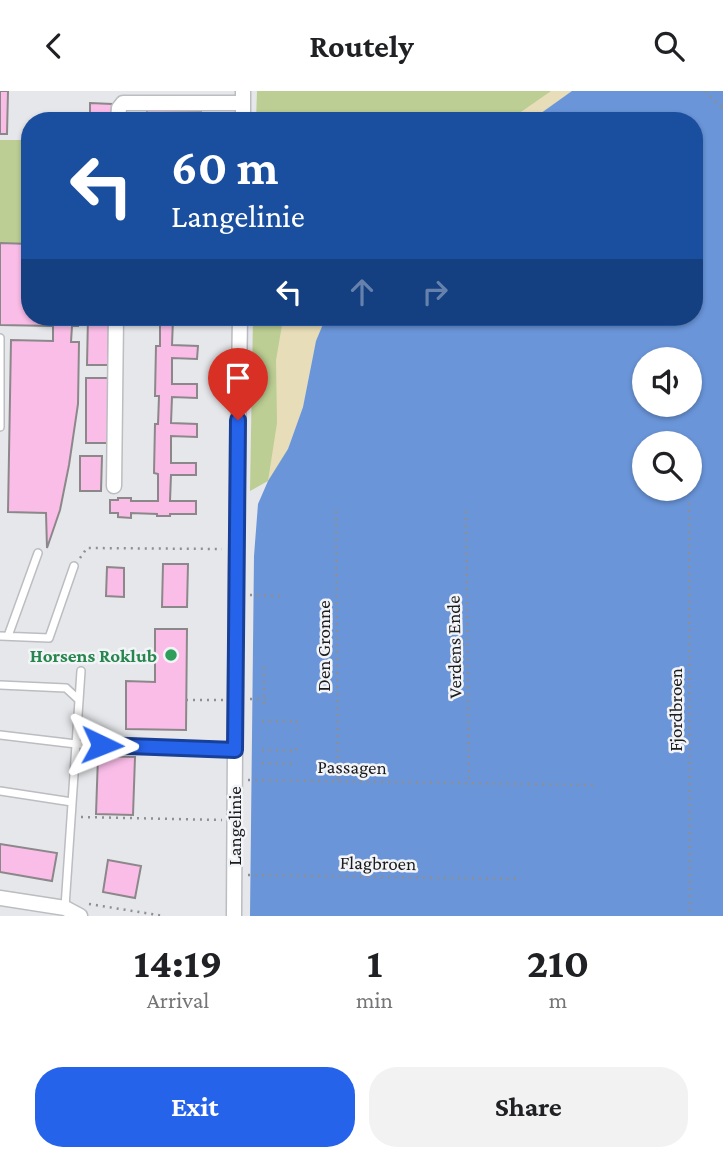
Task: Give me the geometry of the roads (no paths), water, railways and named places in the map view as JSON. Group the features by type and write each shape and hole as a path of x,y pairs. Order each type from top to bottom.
{"street":[{"path":"119,112 122,103 243,97"},
{"path":"114,486 116,326"},
{"name":"Langelinie","path":"234,916 240,326"},
{"path":"0,898 84,910"}],"lane":[{"path":"0,338 0,427"},
{"path":"38,553 4,636 49,638 74,566"},
{"path":"65,908 81,671"},
{"path":"0,685 66,688 79,700"},
{"path":"0,735 76,744 235,750"},
{"path":"0,791 72,802"}],"water":[{"path":"572,91 723,91 723,916 250,916 254,556 258,504 268,481 288,449 303,407 316,341 322,326 703,326 703,112 543,112"}],"place":[{"name":"Horsens Roklub","path":"171,655"}]}
